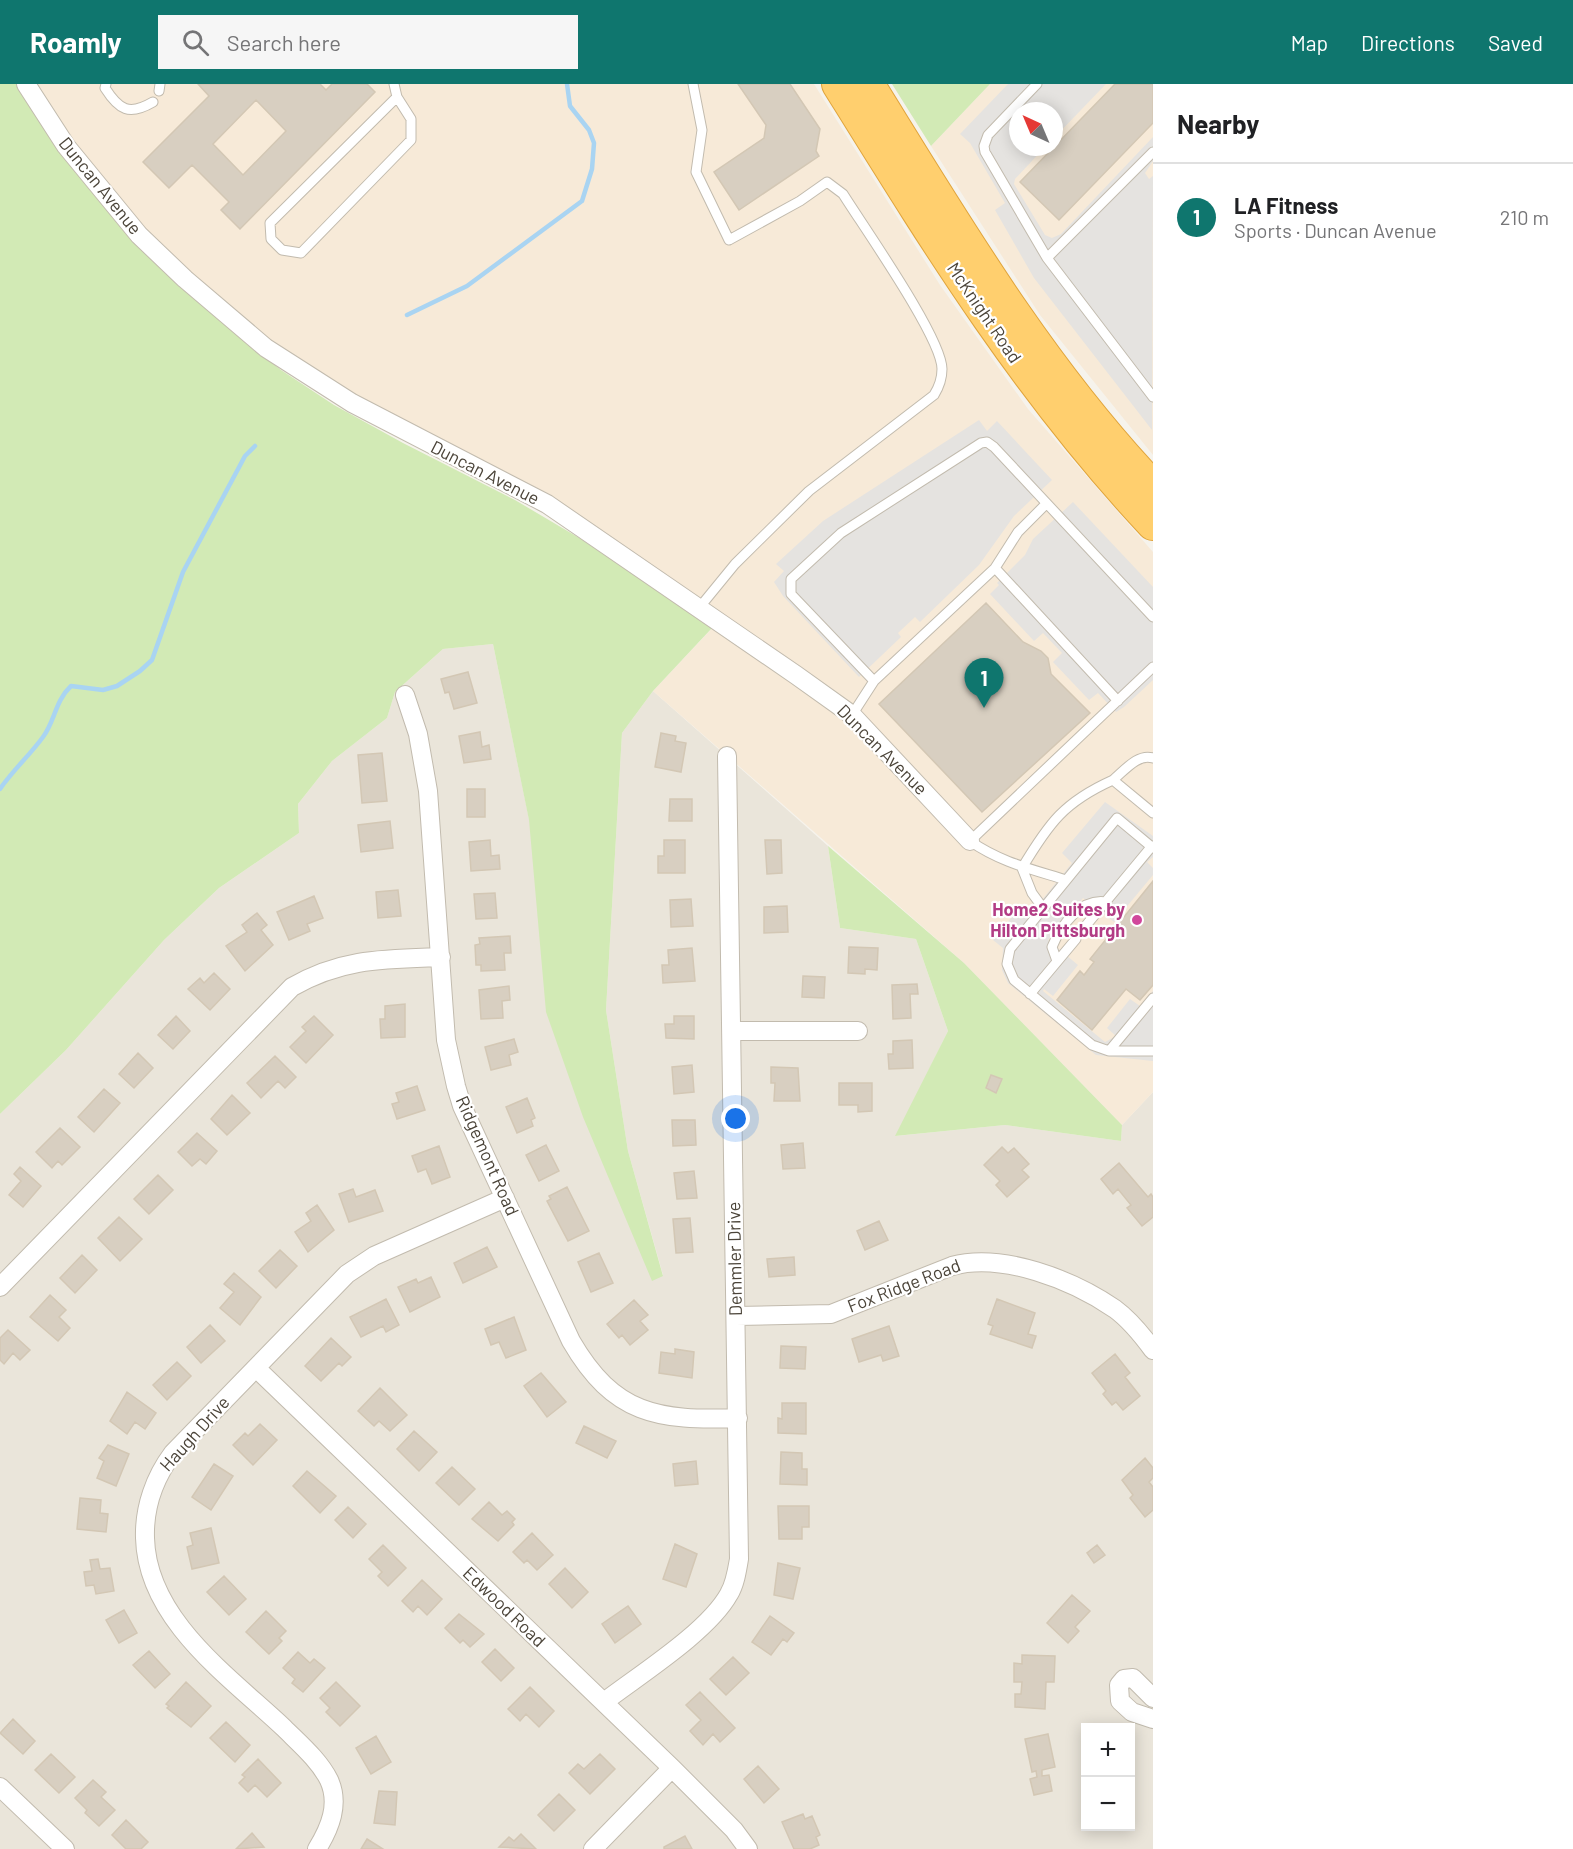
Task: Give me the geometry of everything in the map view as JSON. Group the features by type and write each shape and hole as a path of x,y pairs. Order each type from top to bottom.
{"highway":[{"name":"McKnight Road","path":"838,84 945,256 1002,340 1086,450 1153,524"},
{"name":"McKnight Road","path":"868,84 1022,326 1081,403 1153,487"}],"street":[{"name":"Duncan Avenue","path":"26,84 66,146 139,235 185,279 266,348 352,403 547,504 852,715 970,841"},
{"name":"Ridgemont Road","path":"405,695 418,734 428,791 446,1040 462,1106 571,1341 583,1361 606,1387 621,1399 660,1416 693,1420 738,1418"},
{"name":"Demmler Drive","path":"603,1702 720,1608 730,1593 737,1573 740,1543 727,756"},
{"path":"0,1287 292,987 322,971 353,962 441,957"},
{"path":"732,1032 858,1031"},
{"name":"Haugh Drive","path":"317,1849 331,1824 334,1806 329,1781 310,1754 174,1620 152,1578 144,1528 149,1505 161,1469 173,1453 347,1274 374,1256 505,1198"},
{"name":"Fox Ridge Road","path":"736,1316 831,1314 952,1266 970,1261 986,1261 1021,1268 1097,1298 1127,1319 1153,1350"},
{"name":"Edwood Road","path":"256,1368 672,1768 734,1830 748,1849"},
{"path":"1153,1698 1133,1678 1124,1679 1119,1685 1119,1701 1124,1706 1153,1719"},
{"path":"593,1849 672,1768"},
{"path":"0,1787 64,1849"}],"lane":[{"path":"106,84 105,88 116,104 128,110 142,109 153,102"},
{"path":"394,84 397,97 411,119 411,140 301,253 282,250 271,239 270,223 397,97"},
{"path":"693,84 702,130 696,172 729,240 826,182 843,194 855,213 933,339 942,367 940,384 934,395 809,491 735,564 699,608"},
{"path":"1037,84 988,135 984,146 985,152 1047,258 1153,397"},
{"path":"1047,258 1153,152"},
{"path":"874,681 791,594 791,579 841,533 981,443 987,442 994,447 1153,617"},
{"path":"852,715 860,698 874,681 995,568 1018,532 1046,504"},
{"path":"995,568 1118,701"},
{"path":"1066,880 1022,868 990,855 970,841 1153,667"},
{"path":"1022,868 1041,836 1070,802 1113,780 1138,760 1147,756 1153,758"},
{"path":"1113,780 1153,813"},
{"path":"1083,930 1152,847 1117,818 1010,949 1007,964 1014,981 1092,1045 1109,1051 1153,1051"},
{"path":"1022,868 1032,893 1043,908"},
{"path":"1057,961 1052,947 1056,938 1075,915 1088,902 1106,902"},
{"path":"1030,994 1076,939"},
{"path":"1109,1051 1153,998"}],"shaded area":[{"path":"26,84 814,84 940,285 1028,409 1153,552 1153,1092 1122,1125 964,963 653,691 718,622 593,535 352,403 185,279"},
{"path":"990,84 1153,84 1153,455 1040,315 931,146"},
{"path":"1008,84 1106,84 1063,129 1063,102 1009,102 1009,156 1037,156 1015,179 1014,184 1045,235 1052,238 1061,234 1153,137 1153,161 1145,173 1149,179 1153,176 1152,430 1034,278 995,210 1005,203 970,143 960,134"},
{"path":"979,420 987,431 997,421 1052,480 1014,516 979,565 920,622 915,617 898,633 901,637 859,677 783,596 774,582 784,571 776,564 823,521"},
{"path":"1073,502 1153,587 1153,680 1116,712 1098,693 1089,700 1053,662 1062,653 1043,633 1034,641 990,594 999,585 997,583 1025,555 1033,539"},
{"path":"493,644 529,819 652,1280 663,1275 628,1151 606,1010 622,733 653,691 828,846 840,928 916,939 948,1031 896,1136 1005,1125 1121,1141 1122,1125 1153,1092 1153,1849 0,1849 0,1114 66,1050 164,940 219,888 299,833 298,804 332,761 387,718 395,692 443,649"},
{"path":"1105,802 1153,836 1153,857 1147,862 1153,868 1153,875 1114,922 1083,898 1048,940 1078,965 1053,996 1044,989 1043,991 1105,1042 1116,1036 1107,1028 1130,999 1140,1006 1153,991 1153,1061 1096,1055 1008,983 1002,970 1003,948 993,940 1020,907 1029,913 1033,911 1072,863 1062,853"}],"green space":[{"path":"0,84 19,84 231,330 281,370 334,405 515,500 581,539 712,628 653,691 622,733 606,1010 628,1151 663,1276 652,1281 583,1117 546,1012 529,820 493,644 443,649 395,692 387,718 332,761 298,804 299,833 219,888 164,940 66,1050 0,1114"},
{"path":"892,84 990,84 931,146"},
{"path":"828,846 964,963 1122,1125 1121,1141 1005,1125 895,1136 948,1031 916,939 840,928"}],"building":[{"path":"198,84 320,84 326,90 332,84 367,84 375,92 240,229 221,210 229,202 192,165 169,188 143,162 209,96","holes":["256,100 286,131 243,175 213,144"]},
{"path":"738,84 790,84 820,129 816,151 819,156 739,210 714,172 764,138 766,125"},
{"path":"1115,84 1153,84 1153,123 1059,220 1020,182 1045,156 1063,156 1063,138"},
{"path":"986,603 1023,642 1041,651 1048,658 1051,674 1090,713 982,812 879,704"},
{"path":"468,672 477,703 454,709 449,692 445,693 441,679"},
{"path":"480,732 482,747 489,745 491,759 464,763 459,736"},
{"path":"661,733 676,736 675,741 686,743 681,772 655,767"},
{"path":"382,753 387,801 362,803 358,755"},
{"path":"467,789 485,789 485,817 467,817"},
{"path":"670,799 692,799 692,821 669,821"},
{"path":"390,821 393,848 361,852 358,825"},
{"path":"490,840 491,856 499,855 500,869 471,871 469,842"},
{"path":"664,840 685,840 685,873 658,873 658,856 664,856"},
{"path":"765,840 781,840 782,873 767,874"},
{"name":"Home2 Suites by Hilton Pittsburgh","path":"1153,881 1153,985 1140,1000 1126,989 1092,1030 1057,1000 1080,971 1084,975 1094,962 1090,959"},
{"path":"398,890 401,916 378,918 376,892"},
{"path":"495,893 497,918 476,919 474,894"},
{"path":"314,896 323,918 307,924 310,931 289,940 277,912"},
{"path":"691,899 693,926 671,927 670,900"},
{"path":"787,906 788,932 764,933 764,907"},
{"path":"257,913 267,925 261,930 273,945 245,971 226,946 247,932 242,925"},
{"path":"510,936 511,953 504,953 505,970 481,971 481,965 476,965 475,945 480,944 479,938"},
{"path":"849,947 878,948 877,970 865,969 865,974 848,973"},
{"path":"692,948 695,981 663,983 662,965 669,965 668,950"},
{"path":"214,973 230,989 210,1010 188,989 200,978 204,983"},
{"path":"803,976 825,977 824,998 802,997"},
{"path":"917,984 918,994 910,994 911,1018 893,1019 892,985"},
{"path":"509,986 510,1000 502,1001 503,1018 481,1019 479,990"},
{"path":"405,1004 405,1037 381,1038 380,1019 385,1019 385,1006"},
{"path":"176,1016 190,1031 173,1049 158,1035"},
{"path":"314,1016 333,1035 306,1063 290,1047 306,1031 302,1027"},
{"path":"674,1016 694,1016 694,1039 666,1038 665,1024 674,1024"},
{"path":"514,1039 518,1052 509,1055 511,1065 491,1070 485,1047"},
{"path":"912,1040 913,1068 889,1069 888,1054 893,1054 893,1041"},
{"path":"138,1053 153,1068 134,1088 119,1074"},
{"path":"275,1056 296,1077 285,1088 278,1081 261,1098 247,1083"},
{"path":"692,1065 694,1092 674,1094 672,1067"},
{"path":"771,1067 798,1068 800,1101 774,1101 775,1083 771,1083"},
{"path":"991,1075 1002,1079 996,1093 986,1088"},
{"path":"839,1083 872,1083 872,1111 858,1112 858,1105 839,1105"},
{"path":"417,1086 425,1110 397,1119 392,1104 399,1102 396,1093"},
{"path":"104,1089 120,1103 94,1132 78,1117"},
{"path":"232,1095 250,1113 227,1135 211,1119"},
{"path":"527,1098 535,1118 531,1120 533,1126 517,1133 506,1107"},
{"path":"672,1120 695,1120 696,1145 673,1146"},
{"path":"60,1128 80,1147 62,1165 58,1161 52,1168 36,1152"},
{"path":"197,1133 217,1151 206,1164 200,1159 192,1166 178,1152"},
{"path":"803,1143 805,1168 783,1169 781,1145"},
{"path":"546,1145 559,1171 539,1181 526,1155"},
{"path":"439,1146 450,1177 432,1184 426,1169 418,1172 412,1156"},
{"path":"1002,1147 1008,1153 1014,1148 1029,1164 1022,1170 1029,1177 1007,1197 996,1185 1000,1181 984,1165"},
{"path":"1119,1163 1148,1197 1151,1194 1153,1197 1153,1217 1142,1226 1127,1208 1131,1205 1118,1189 1113,1194 1101,1179"},
{"path":"20,1167 41,1186 23,1207 9,1195 21,1181 14,1174"},
{"path":"694,1171 697,1198 677,1199 674,1173"},
{"path":"158,1175 173,1190 149,1214 134,1199"},
{"path":"567,1187 589,1231 568,1241 547,1201 551,1199 549,1196"},
{"path":"353,1189 356,1197 375,1190 383,1211 349,1222 339,1194"},
{"path":"317,1205 334,1230 308,1252 295,1232 311,1221 306,1213"},
{"path":"119,1217 142,1239 120,1261 98,1238"},
{"path":"690,1218 693,1252 676,1253 673,1219"},
{"path":"879,1221 888,1240 865,1250 857,1231"},
{"path":"487,1247 497,1267 463,1283 454,1263"},
{"path":"280,1250 297,1266 276,1288 259,1271"},
{"path":"599,1253 613,1283 591,1292 578,1262"},
{"path":"82,1255 97,1270 75,1293 60,1278"},
{"path":"794,1257 795,1275 769,1277 767,1259"},
{"path":"234,1273 261,1297 240,1325 220,1308 234,1292 224,1284"},
{"path":"431,1277 440,1297 410,1312 398,1287 416,1279 418,1283"},
{"path":"50,1295 66,1310 59,1317 70,1328 58,1341 30,1317"},
{"path":"386,1299 399,1325 386,1332 383,1326 361,1337 350,1317"},
{"path":"997,1299 1035,1313 1028,1334 1036,1336 1032,1348 990,1334 993,1326 988,1324"},
{"path":"634,1300 648,1315 640,1321 648,1330 630,1345 622,1335 619,1338 607,1324"},
{"path":"514,1317 526,1350 506,1358 499,1342 491,1345 485,1329"},
{"path":"210,1325 225,1341 201,1363 187,1347"},
{"path":"889,1326 899,1356 883,1361 881,1355 859,1362 852,1339"},
{"path":"8,1330 30,1350 20,1360 13,1353 4,1364 0,1360 0,1338"},
{"path":"331,1338 351,1357 342,1366 339,1363 321,1381 305,1366"},
{"path":"781,1346 806,1347 805,1369 780,1368"},
{"path":"675,1349 694,1352 692,1378 659,1373 661,1352 675,1354"},
{"path":"1115,1354 1130,1373 1125,1377 1140,1396 1123,1410 1116,1402 1112,1405 1103,1394 1106,1391 1092,1373"},
{"path":"177,1362 191,1376 167,1400 153,1385"},
{"path":"541,1373 566,1402 547,1417 524,1386"},
{"path":"380,1388 407,1415 390,1431 379,1421 374,1426 358,1411"},
{"path":"127,1392 156,1413 145,1429 135,1422 127,1434 110,1421"},
{"path":"782,1403 806,1403 806,1434 778,1433 778,1418 782,1419"},
{"path":"260,1424 277,1440 253,1465 233,1445 245,1433 248,1436"},
{"path":"584,1426 616,1441 607,1458 576,1443"},
{"path":"414,1431 437,1452 419,1471 397,1449"},
{"path":"108,1445 129,1454 116,1486 97,1478 104,1461 99,1458"},
{"path":"781,1452 802,1453 802,1469 807,1469 807,1485 780,1484"},
{"path":"1145,1458 1153,1468 1153,1478 1149,1482 1153,1487 1153,1510 1145,1517 1130,1498 1133,1495 1122,1480"},
{"path":"696,1461 698,1484 675,1486 673,1464"},
{"path":"214,1464 233,1476 211,1510 192,1497"},
{"path":"452,1467 475,1489 459,1505 436,1483"},
{"path":"307,1471 336,1496 320,1513 293,1486"},
{"path":"80,1498 101,1500 100,1513 108,1514 106,1532 77,1529"},
{"path":"489,1502 502,1515 507,1511 515,1519 512,1522 514,1525 498,1541 472,1519"},
{"path":"778,1506 809,1506 809,1527 802,1527 802,1539 779,1539"},
{"path":"348,1507 366,1524 353,1538 335,1520"},
{"path":"211,1528 219,1563 192,1569 187,1547 193,1545 190,1533"},
{"path":"532,1533 553,1555 537,1570 527,1560 524,1563 513,1552"},
{"path":"675,1544 697,1554 686,1587 663,1579"},
{"path":"383,1545 406,1568 388,1586 378,1576 382,1572 369,1559"},
{"path":"1097,1545 1105,1555 1094,1563 1087,1553"},
{"path":"98,1559 100,1569 110,1568 114,1591 96,1594 94,1585 86,1586 84,1572 92,1571 90,1560"},
{"path":"778,1563 800,1568 793,1599 774,1595"},
{"path":"565,1568 588,1592 572,1608 549,1584"},
{"path":"224,1576 246,1599 229,1615 207,1592"},
{"path":"422,1580 442,1599 427,1615 418,1606 413,1612 402,1601"},
{"path":"1072,1595 1090,1611 1075,1627 1079,1631 1068,1643 1047,1623"},
{"path":"628,1606 641,1624 615,1643 602,1624"},
{"path":"124,1610 137,1633 119,1643 106,1620"},
{"path":"266,1611 286,1631 279,1638 282,1641 269,1654 246,1632"},
{"path":"459,1614 484,1634 470,1647 463,1640 460,1643 445,1628"},
{"path":"770,1616 794,1633 787,1642 783,1639 771,1655 752,1642"},
{"path":"495,1649 514,1668 501,1681 482,1662"},
{"path":"149,1651 170,1674 155,1688 133,1665"},
{"path":"298,1652 310,1663 314,1659 325,1668 303,1692 292,1683 295,1679 283,1668"},
{"path":"1022,1655 1055,1656 1054,1682 1046,1682 1045,1709 1015,1707 1015,1694 1021,1694 1022,1682 1014,1682 1014,1663 1022,1664"},
{"path":"733,1657 749,1673 726,1695 710,1679"},
{"path":"186,1682 211,1706 191,1727 167,1708 169,1706 166,1704"},
{"path":"336,1682 360,1706 340,1726 326,1712 330,1708 320,1698"},
{"path":"530,1687 554,1711 539,1727 526,1714 520,1721 508,1709"},
{"path":"700,1692 735,1728 720,1742 713,1734 703,1745 690,1731 701,1720 686,1705"},
{"path":"13,1719 35,1741 23,1754 0,1733"},
{"path":"226,1722 250,1745 235,1762 210,1738"},
{"path":"1048,1734 1055,1767 1042,1770 1042,1776 1049,1775 1052,1791 1034,1795 1030,1779 1037,1777 1036,1771 1032,1772 1025,1739"},
{"path":"376,1736 391,1762 371,1774 356,1748"},
{"path":"51,1754 75,1777 59,1793 35,1770"},
{"path":"600,1754 615,1769 590,1794 569,1773 578,1764 584,1769"},
{"path":"258,1759 281,1783 267,1797 255,1785 248,1792 239,1783 245,1777 242,1775"},
{"path":"758,1766 779,1789 764,1803 744,1779"},
{"path":"93,1780 106,1792 101,1797 115,1810 99,1826 85,1813 87,1810 75,1798"},
{"path":"379,1791 397,1792 395,1825 374,1823"},
{"path":"559,1794 575,1810 554,1831 538,1815"},
{"path":"803,1814 805,1819 812,1816 820,1835 816,1837 819,1845 810,1849 794,1849 782,1822"},
{"path":"126,1820 148,1842 141,1849 126,1849 112,1835"},
{"path":"252,1833 264,1847 236,1849"},
{"path":"521,1834 536,1849 499,1847 509,1837 514,1841"},
{"path":"685,1836 692,1849 664,1849 664,1847"},
{"path":"367,1839 383,1849 361,1849"}],"waterway":[{"path":"407,315 467,286 582,201 592,169 594,143 589,130 570,106 567,84"},
{"path":"0,789 43,737 58,705 71,686 103,690 117,686 152,660 183,572 245,456 255,446"}],"place":[{"name":"LA Fitness","path":"984,708"},
{"name":"Home2 Suites by Hilton Pittsburgh","path":"1137,920"}]}
